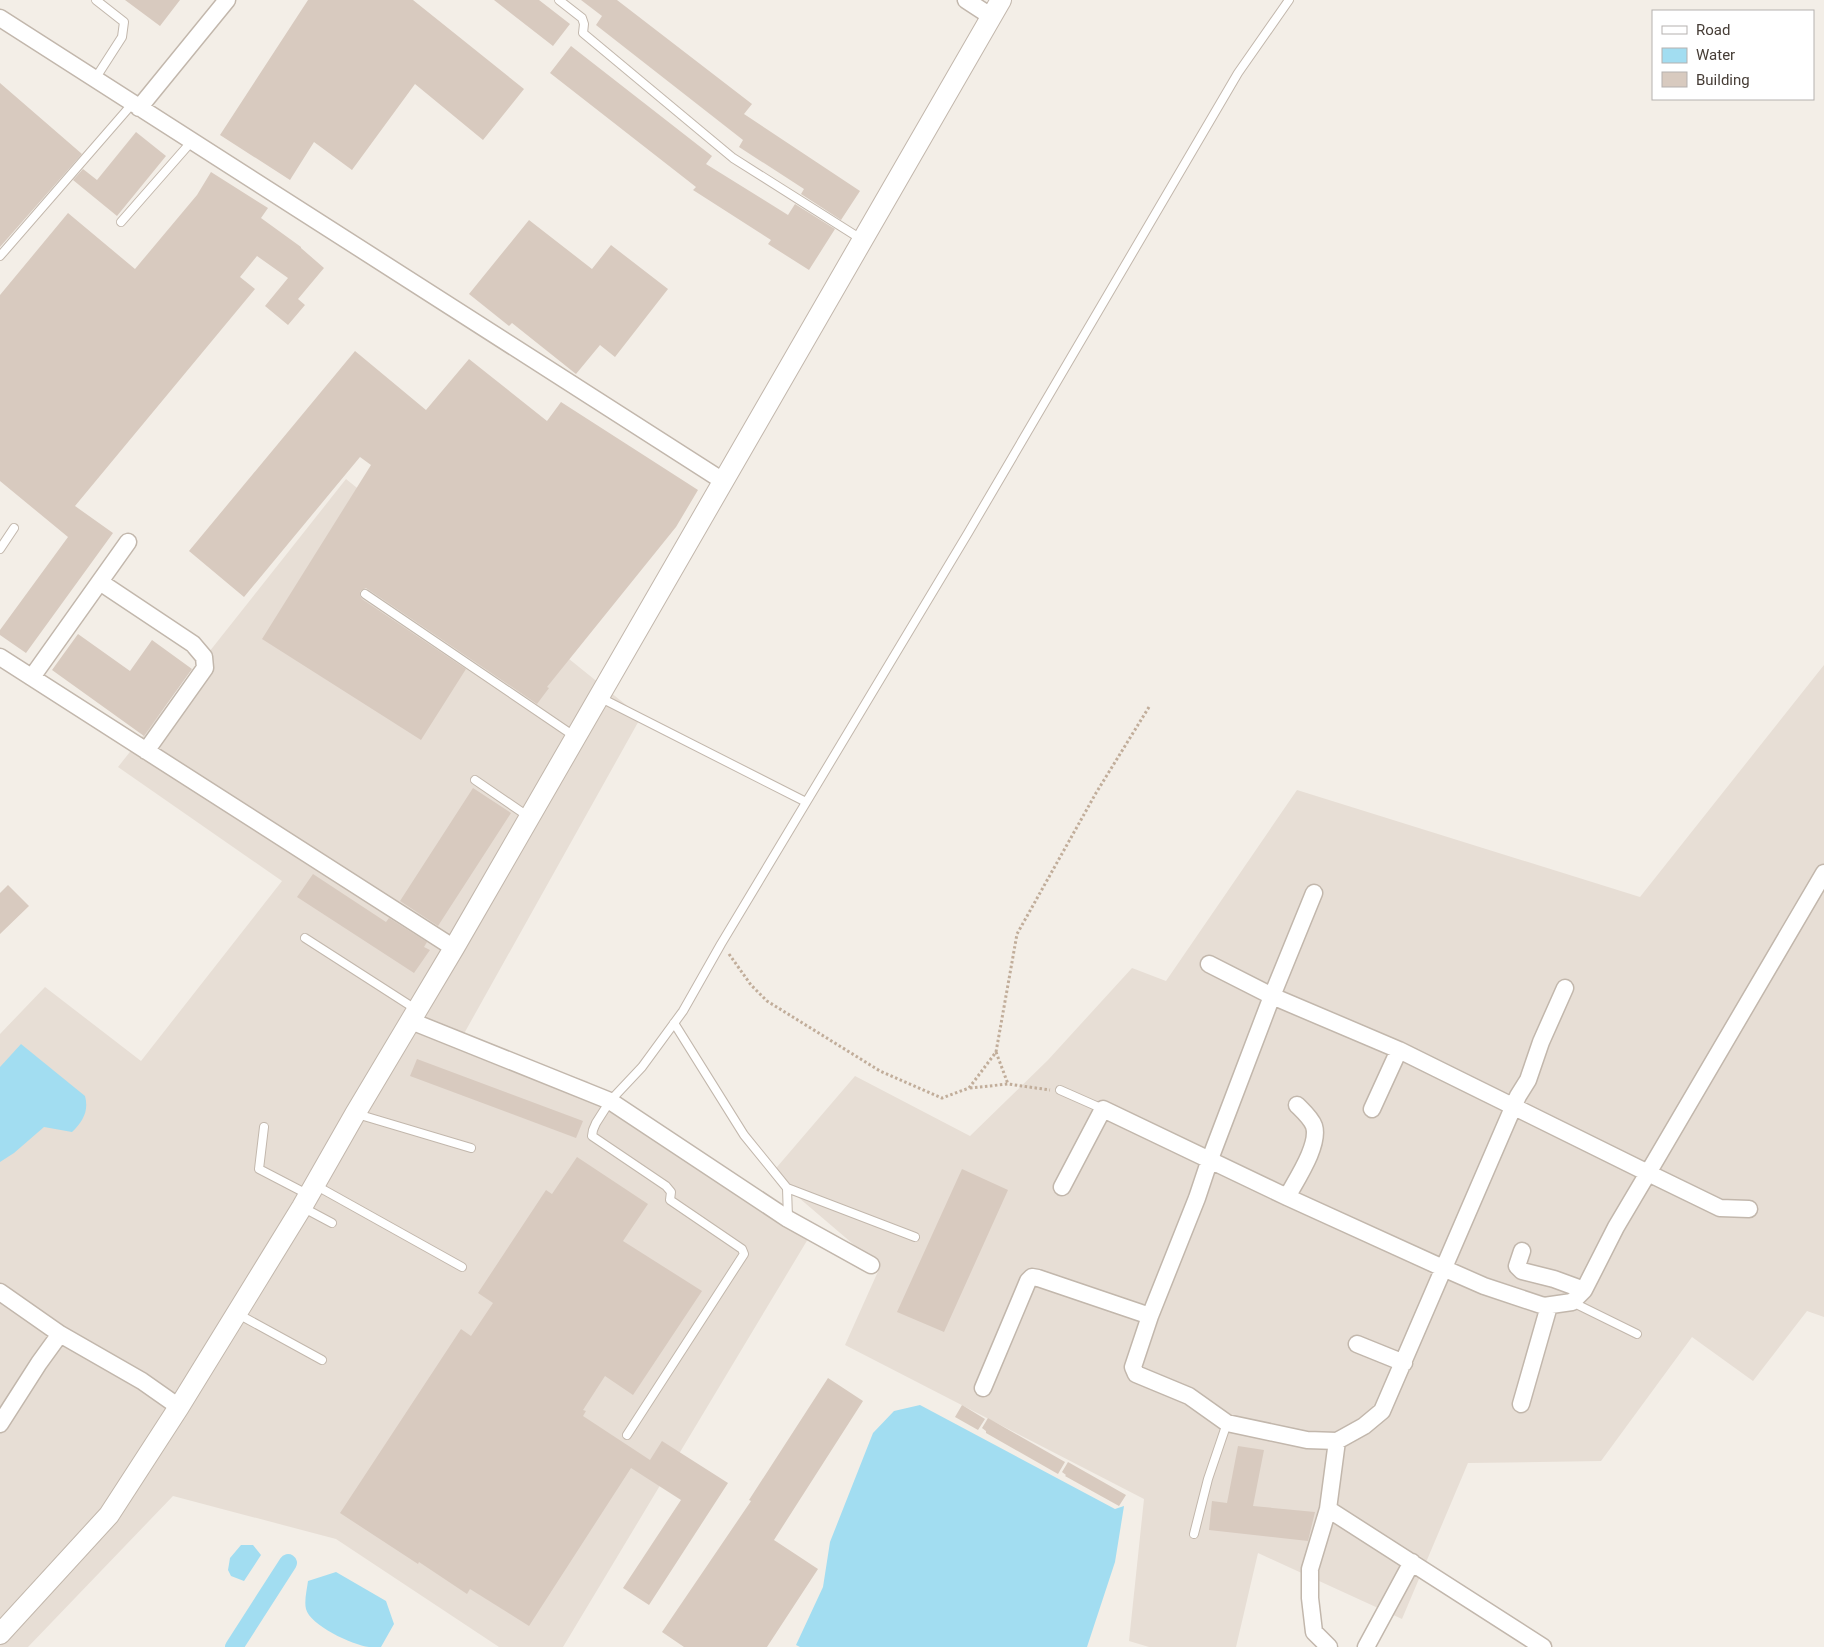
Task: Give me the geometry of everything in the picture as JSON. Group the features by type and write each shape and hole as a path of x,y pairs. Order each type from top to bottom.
{"street":[{"path":"136,106 227,0"},
{"path":"0,1634 109,1515 179,1407 309,1195 454,948 996,8 966,0"},
{"path":"0,18 723,481"},
{"path":"32,677 128,542"},
{"path":"100,582 193,644 204,657 205,668 146,752"},
{"path":"0,657 454,948"},
{"path":"1062,1187 1103,1109 1287,1197 1484,1286 1544,1306 1572,1302 1584,1290 1616,1227 1824,873"},
{"path":"1314,893 1272,996 1197,1198 1150,1316 1133,1367 1136,1374 1189,1396 1227,1423 1307,1440 1337,1441 1364,1426 1382,1411 1514,1107 1528,1080 1541,1042 1565,988"},
{"path":"1209,964 1272,996 1399,1050 1720,1208 1749,1209"},
{"path":"414,1015 610,1101 788,1219 871,1266"},
{"path":"1372,1109 1399,1050"},
{"path":"1287,1197 1311,1151 1316,1134 1313,1124 1297,1105"},
{"path":"1522,1250 1517,1266 1522,1271 1533,1276 1554,1280 1584,1290"},
{"path":"983,1388 1028,1281 1032,1277 1150,1316"},
{"path":"0,1292 60,1334 142,1381 179,1407"},
{"path":"1521,1404 1549,1306"},
{"path":"0,1424 60,1334"},
{"path":"1357,1344 1404,1363"},
{"path":"1329,1647 1314,1632 1310,1569 1328,1509 1337,1441"},
{"path":"1328,1509 1543,1647"},
{"path":"1366,1647 1412,1562"}],"lane":[{"path":"95,79 122,37 124,22 96,0"},
{"path":"559,0 582,18 583,33 733,158 863,240"},
{"path":"627,1435 744,1254 742,1250 670,1200 671,1192 666,1186 592,1136 596,1123 610,1101 642,1067 683,1011 720,944 968,533 1238,73 1289,0"},
{"path":"0,256 136,106"},
{"path":"121,222 192,141"},
{"path":"0,549 14,528"},
{"path":"365,594 576,737"},
{"path":"599,697 806,802"},
{"path":"475,780 529,818"},
{"path":"305,938 414,1015"},
{"path":"674,1023 744,1135 787,1188 915,1237"},
{"path":"1060,1090 1103,1109"},
{"path":"355,1114 471,1148"},
{"path":"264,1128 259,1169 309,1195 462,1267"},
{"path":"787,1188 788,1219"},
{"path":"309,1195 332,1224"},
{"path":"1572,1302 1636,1334"},
{"path":"237,1313 322,1360"},
{"path":"1194,1534 1208,1479 1227,1423"}],"path":[{"path":"969,1088 996,1052 1017,934 1096,792 1149,707"},
{"path":"720,944 751,986 767,1001 880,1071 942,1098 969,1088 1008,1084 1050,1090"},
{"path":"996,1052 1008,1084"}],"shaded area":[{"path":"346,479 641,717 461,1039 587,1081 814,1229 563,1647 499,1647 336,1539 173,1496 28,1647 0,1647 0,1034 45,987 141,1061 282,881 118,767"},
{"path":"1824,665 1824,1317 1807,1311 1753,1381 1692,1337 1601,1461 1468,1463 1402,1619 1258,1553 1236,1647 1149,1647 1129,1641 1144,1499 845,1345 880,1267 771,1174 855,1076 970,1136 1048,1060 1132,968 1166,981 1297,790 1640,897"}],"water":[{"path":"21,1044 85,1096 86,1111 82,1120 72,1132 44,1127 14,1153 0,1162 0,1067"},
{"path":"920,1405 1115,1509 1124,1506 1115,1562 1087,1647 800,1647 796,1645 823,1587 830,1542 873,1433 894,1411"},
{"path":"241,1545 253,1545 261,1555 244,1581 231,1576 228,1570 230,1558"},
{"path":"336,1572 386,1601 394,1624 381,1647 369,1647 343,1638 323,1628 309,1615 305,1602 308,1581"}],"building":[{"path":"125,0 180,0 160,26"},
{"path":"308,0 413,0 524,89 483,140 415,84 352,170 314,142 290,180 220,135"},
{"path":"494,0 539,0 570,24 553,46"},
{"path":"581,0 617,0 752,104 744,114 860,191 841,220 801,194 804,189 739,147 743,140 596,25 602,16"},
{"path":"571,46 712,156 706,164 788,215 795,204 835,229 809,270 768,244 771,240 693,190 696,187 550,73"},
{"path":"0,83 82,154 0,247"},
{"path":"136,132 166,156 117,216 73,180 83,169 97,180"},
{"path":"211,172 268,208 261,218 301,247 324,268 298,299 305,305 288,325 265,306 288,278 257,256 240,277 255,289 75,506 113,533 26,653 0,635 0,630 68,537 0,481 0,295 68,213 135,269 197,195"},
{"path":"529,220 592,269 611,245 668,289 615,357 600,345 576,374 512,323 509,326 469,294"},
{"path":"355,351 426,410 469,359 547,421 561,402 698,490 676,527 547,687 549,688 537,704 366,588 360,591 362,599 466,669 421,740 262,639 371,465 360,457 244,597 189,551"},
{"path":"78,634 130,671 152,640 192,669 144,736 52,670"},
{"path":"473,788 511,813 438,926 400,901"},
{"path":"313,874 386,922 389,918 427,942 424,947 430,950 414,973 297,897"},
{"path":"8,885 29,906 0,934 0,893"},
{"path":"417,1059 583,1121 576,1138 410,1076"},
{"path":"577,1157 648,1204 623,1241 702,1291 633,1395 605,1376 583,1410 586,1411 583,1416 650,1460 662,1441 728,1483 649,1605 623,1588 681,1500 631,1468 529,1626 470,1589 467,1594 340,1513 461,1329 471,1336 493,1303 478,1293 546,1190 552,1194"},
{"path":"962,1169 1008,1190 944,1332 897,1312"},
{"path":"828,1378 863,1401 774,1540 818,1569 767,1647 684,1647 662,1632 751,1501 749,1500"},
{"path":"962,1405 985,1419 978,1430 955,1417"},
{"path":"988,1418 1065,1462 1058,1474 986,1433 982,1428"},
{"path":"1238,1446 1264,1450 1253,1506 1315,1512 1308,1541 1209,1530 1212,1501 1227,1503"},
{"path":"1068,1462 1126,1495 1119,1506 1065,1476 1062,1472"}],"waterway":[{"path":"234,1647 288,1563"}]}
